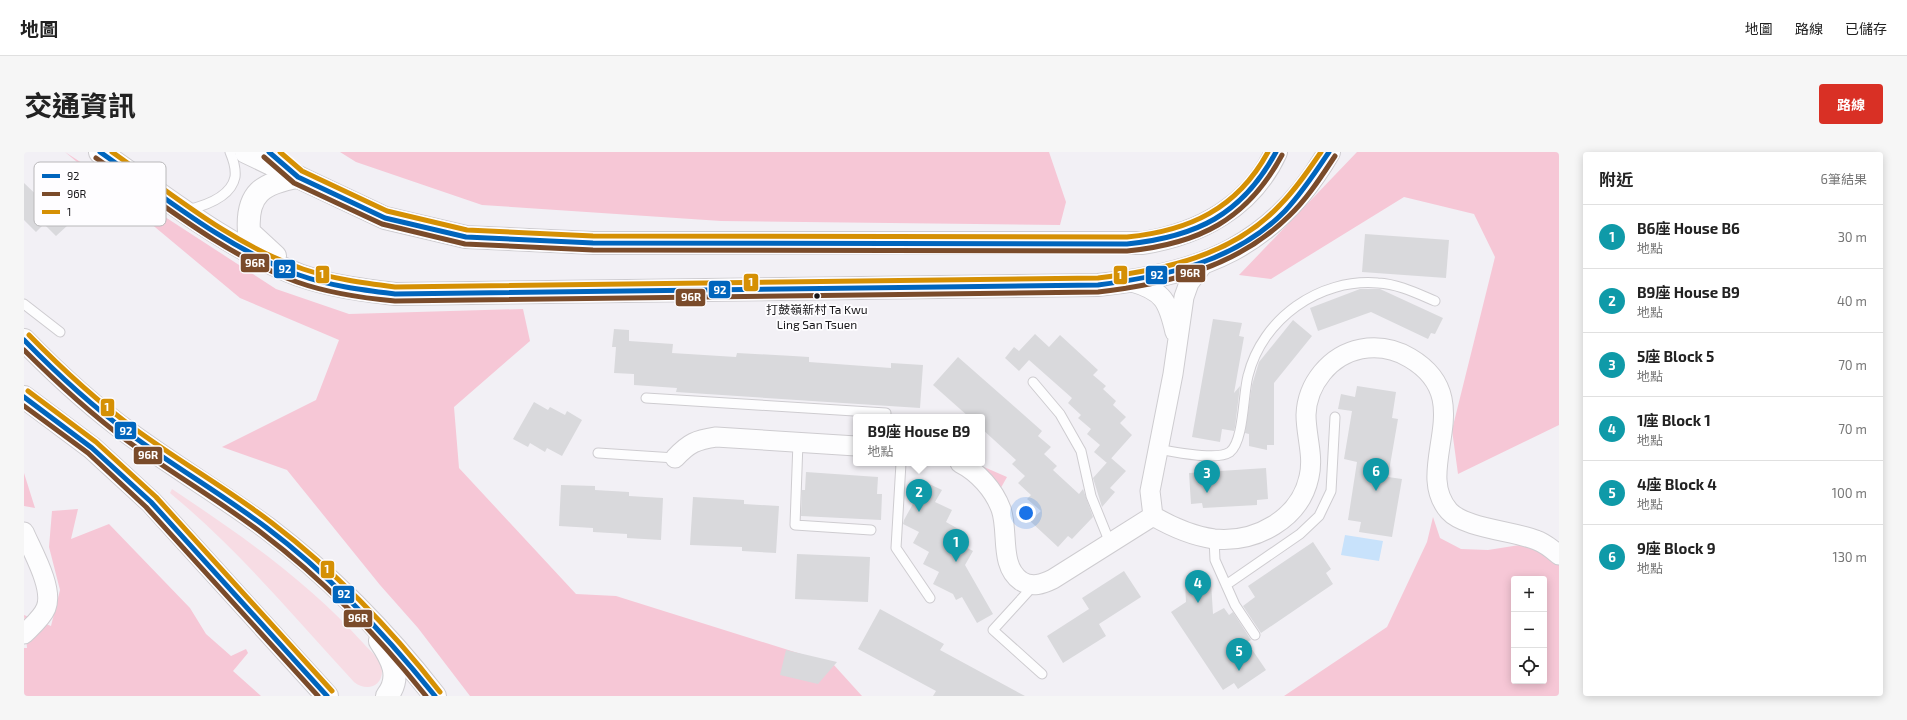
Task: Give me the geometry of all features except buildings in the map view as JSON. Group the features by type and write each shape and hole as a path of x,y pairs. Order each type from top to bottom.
{"main road":[{"path":"100,152 114,162"},
{"path":"246,152 385,218 466,237 601,243 1127,244 1173,238 1212,221 1235,205 1253,187 1267,168 1276,152"},
{"path":"270,152 298,177"},
{"path":"166,198 236,245 300,275 349,289 395,294 1082,285 1132,282 1179,272 1231,251 1272,223 1306,187 1329,152"},
{"path":"298,177 270,184 260,190 254,197 248,217 249,232 261,245 300,275"},
{"path":"24,340 85,397 129,433 267,529 302,557 354,605 395,647 435,696"},
{"path":"24,346 49,365"},
{"path":"24,397 92,448 151,502 321,689 336,696"},
{"path":"354,605 377,637 392,662 395,676 394,687 387,696"}],"street":[{"path":"1153,516 1150,491 1173,374 1184,297 1189,283 1204,263"},
{"path":"1132,282 1149,286 1160,294 1166,301 1177,342"},
{"path":"1153,516 1171,526 1214,539 1238,538 1264,531 1276,525 1291,511 1306,486 1311,468 1306,416 1309,396 1313,385 1326,368 1343,356 1361,349 1378,348 1398,352 1419,364 1427,371 1439,388 1442,398 1444,418 1437,480 1440,494 1448,510 1459,519 1537,540 1559,555"},
{"path":"675,458 686,446 700,439 716,437 853,446"},
{"path":"965,466 975,472 994,494 1004,522 1007,559 1010,569 1016,577 1024,583 1034,585 1044,584 1153,516"},
{"path":"24,532 39,566 48,592 46,608 24,634"}],"lane":[{"path":"185,211 211,202 229,189 235,176 230,152"},
{"path":"1158,450 1218,456 1230,451 1238,440 1248,375 1260,346 1278,321 1310,298 1331,288 1346,284 1377,283 1408,289 1435,301"},
{"path":"24,304 60,332"},
{"path":"1033,382 1060,414 1082,451 1091,496 1110,543"},
{"path":"646,398 886,414"},
{"path":"1226,584 1300,534 1320,516 1331,491 1335,417"},
{"path":"798,442 795,525 871,530"},
{"path":"598,453 675,458"},
{"path":"901,466 896,548 930,598"},
{"path":"1214,539 1215,560 1235,605 1255,635"},
{"path":"1034,585 993,630 1042,674"}],"shaded area":[{"path":"65,152 80,162 77,162"},
{"path":"340,152 1049,152 1066,202 1060,225 721,221 482,205 356,162"},
{"path":"1357,152 1559,152 1559,425 1458,474 1452,430 1495,257 1474,214 1404,197 1271,279 1239,275"},
{"path":"166,218 276,289 349,314 523,309 530,341 454,407 459,468 576,594 616,596 833,664 862,696 470,696 418,628 380,585 287,470 222,447 316,400 339,340 240,298 154,226 166,226"},
{"path":"984,467 1007,477 998,493 978,490"},
{"path":"24,473 35,508 24,506"},
{"path":"172,489 273,560 343,621 378,660 382,667 379,681 368,687 358,685 354,682 242,560 170,493"},
{"path":"78,509 71,539 109,524 190,608 206,634 231,656 246,649 248,653 233,671 261,696 24,696 24,648 27,648 24,615 51,626 60,590 49,547 52,511"},
{"path":"1433,517 1440,538 1461,549 1488,550 1533,543 1559,557 1559,696 1284,696 1387,627 1427,542"}],"water":[{"path":"1345,535 1383,541 1379,561 1341,555"}],"transit line":[{"name":"92","path":"100,152 114,162"},
{"name":"1","path":"112,152 126,162"},
{"name":"92","path":"269,152 298,177 385,218 466,237 593,243 1127,244 1175,236 1215,219 1232,207 1248,192 1263,174 1276,152"},
{"name":"1","path":"280,152 302,171 387,211 467,230 593,236 1127,237 1171,229 1209,214 1242,188 1256,172 1268,152"},
{"name":"1","path":"166,191 228,233 277,259 303,269 337,278 395,287 1098,278 1123,275 1172,265 1196,258 1241,237 1261,222 1286,199 1302,180 1321,152"},
{"name":"92","path":"166,199 221,236 272,264 299,275 335,285 395,294 1098,285 1149,277 1174,271 1198,264 1244,243 1285,211 1303,190 1329,152"},
{"name":"96R","path":"264,157 294,183 382,224 465,244 593,250 1127,251 1153,248 1177,242 1198,235 1218,225 1237,212 1253,196 1268,178 1282,155"},
{"name":"96R","path":"166,208 243,257 297,282 358,297 395,301 1098,292 1124,289 1175,278 1200,270 1247,248 1269,234 1296,209 1314,188 1335,156"},
{"name":"96R","path":"96,158 102,162"},
{"name":"1","path":"29,335 80,384 121,418 272,523 318,561 362,602 402,646 440,692"},
{"name":"92","path":"24,340 75,389 116,423 291,546 335,586 377,628 435,696"},
{"name":"96R","path":"24,350 48,374 113,430 212,498 286,552 350,610 389,652 426,696"},
{"name":"1","path":"28,391 96,442 156,497 332,691"},
{"name":"92","path":"24,397 92,448 151,502 327,696"},
{"name":"96R","path":"24,406 88,453 146,507 318,696"}],"place":[{"name":"打鼓嶺新村 Ta Kwu Ling San Tsuen","path":"817,296"},
{"name":"9座 Block 9","path":"1376,491"},
{"name":"5座 Block 5","path":"1207,493"},
{"name":"B9座 House B9","path":"919,512"},
{"name":"B6座 House B6","path":"956,562"},
{"name":"1座 Block 1","path":"1198,603"},
{"name":"4座 Block 4","path":"1239,671"}]}
